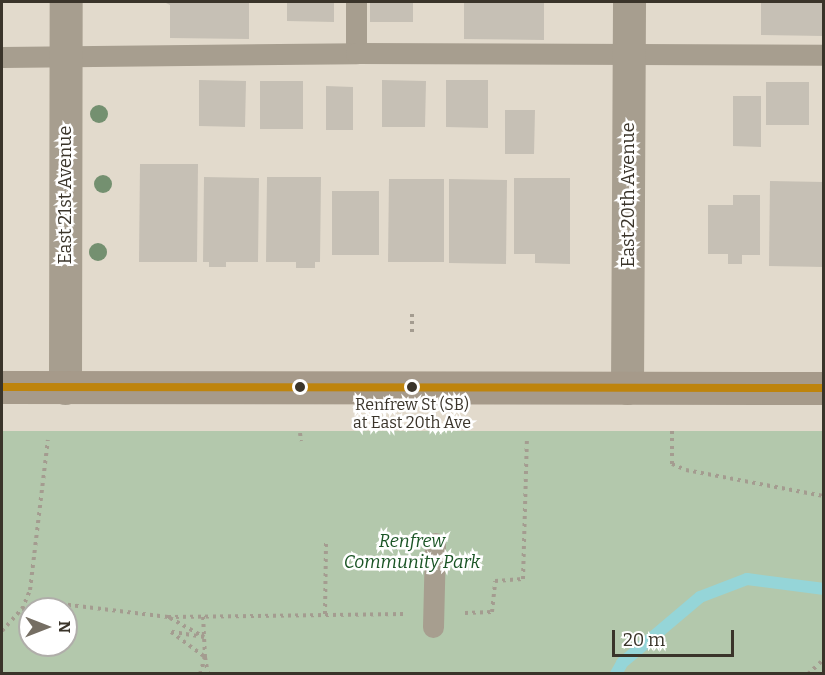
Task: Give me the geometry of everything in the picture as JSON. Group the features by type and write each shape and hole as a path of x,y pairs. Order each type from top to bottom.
{"street":[{"name":"East 21st Avenue","path":"65,388 66,2"},
{"name":"East 20th Avenue","path":"627,388 629,2"},
{"path":"2,387 824,388"}],"lane":[{"path":"356,2 356,53"},
{"path":"2,57 356,53 824,55"},
{"path":"434,621 435,543"}],"path":[{"path":"412,314 412,336"},
{"path":"672,431 672,464 686,470 824,496"},
{"path":"300,433 301,441"},
{"path":"27,597 30,590 48,440"},
{"path":"78,606 168,617 203,614 325,614 434,621 492,612 495,581 523,579 527,440"},
{"path":"325,614 326,539"},
{"path":"2,630 18,613"},
{"path":"203,614 208,674"},
{"path":"168,617 204,637"},
{"path":"204,637 171,632 205,657"},
{"path":"200,674 205,657"},
{"path":"808,674 824,659"}],"green space":[{"name":"Renfrew Community Park","path":"2,431 823,431 823,673 2,673"}],"building":[{"path":"164,2 249,2 249,39 170,38 170,5"},
{"path":"287,2 334,2 334,22 287,21"},
{"path":"370,2 413,2 413,22 370,22"},
{"path":"464,2 544,2 544,40 464,39"},
{"path":"761,2 824,2 824,36 761,35"},
{"path":"199,80 246,81 245,127 199,126"},
{"path":"382,80 426,81 425,127 382,127"},
{"path":"446,80 488,80 488,128 446,127"},
{"path":"260,81 303,81 303,129 260,129"},
{"path":"766,82 809,82 809,125 766,125"},
{"path":"326,86 353,87 353,130 326,130"},
{"path":"733,96 761,96 761,147 733,146"},
{"path":"505,110 535,110 534,154 505,154"},
{"path":"140,164 198,164 197,262 139,262"},
{"path":"204,177 259,178 258,262 226,262 226,267 209,267 209,262 203,262"},
{"path":"267,177 321,177 320,262 315,262 315,268 296,268 296,262 266,262"},
{"path":"514,178 570,178 570,264 535,263 535,254 514,254"},
{"path":"389,179 444,179 444,262 388,262"},
{"path":"449,179 507,180 506,264 449,263"},
{"path":"770,181 824,182 824,267 769,266"},
{"path":"332,191 379,191 379,255 332,255"},
{"path":"733,195 760,195 760,255 742,255 742,264 728,264 728,254 708,254 708,205 733,205"}],"waterway":[{"path":"616,674 622,663 700,597 747,579 824,589"}],"transit line":[{"path":"2,387 824,388"}],"place":[{"name":"Renfrew St (SB) at East 20th Ave","path":"412,387"}]}
